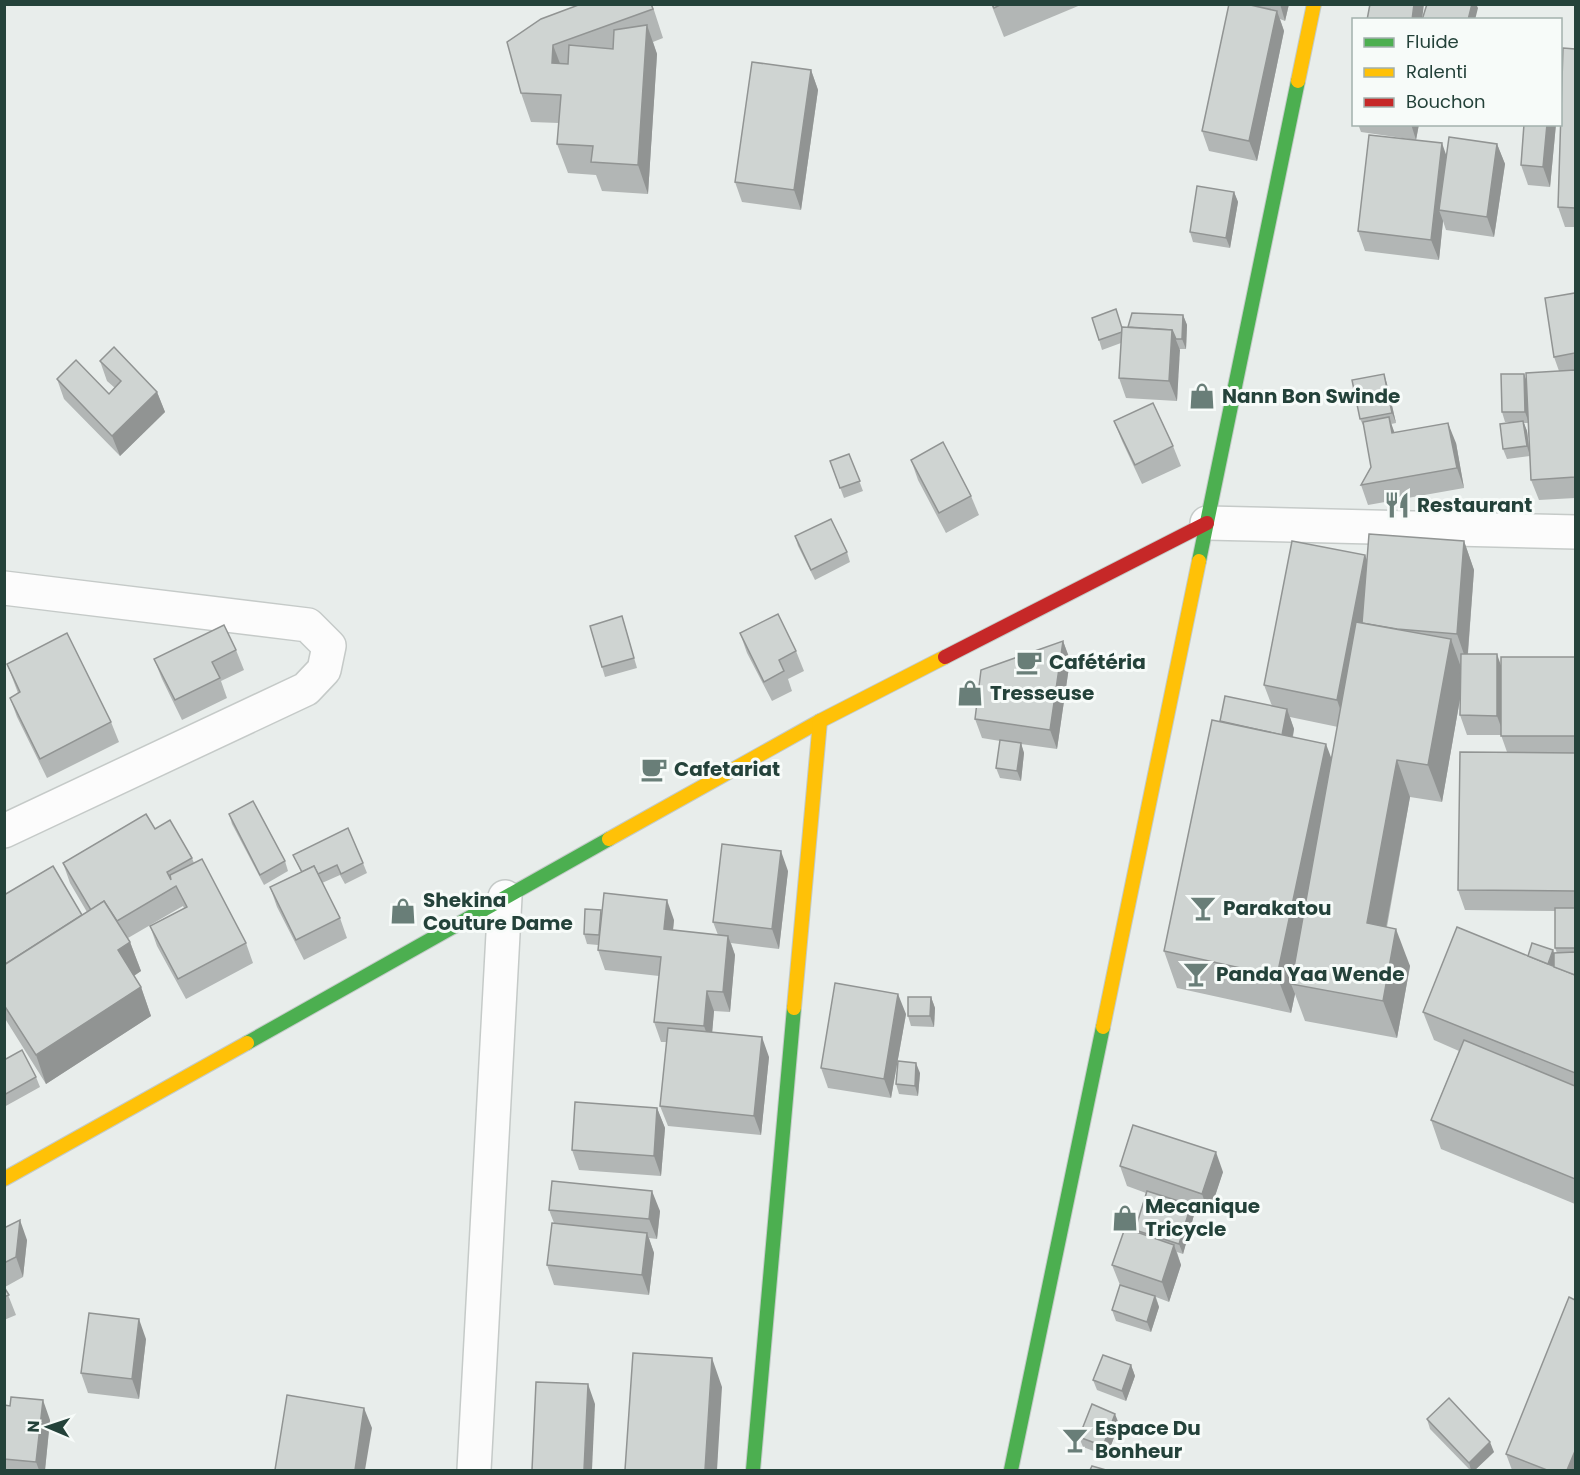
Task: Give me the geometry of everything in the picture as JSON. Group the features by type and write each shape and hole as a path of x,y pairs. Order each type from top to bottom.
{"street":[{"path":"1011,1470 1314,4"},
{"path":"4,1179 820,722 1207,523 1575,532"},
{"path":"4,588 308,625 329,646 324,670 306,689 4,831"},
{"path":"753,1470 820,722"},
{"path":"474,1470 506,897"}],"building":[{"path":"581,4 651,4 653,9 553,45 552,63 568,64 569,45 613,49 614,30 647,25 638,165 591,162 593,146 557,144 561,95 521,93 507,42 541,19"},
{"path":"1229,4 1246,4 1277,11 1249,141 1202,131"},
{"path":"1370,4 1414,4 1412,18 1367,18"},
{"path":"1427,4 1472,4 1468,18 1423,18"},
{"path":"1563,48 1575,49 1575,208 1558,207"},
{"path":"752,62 811,70 794,190 735,182"},
{"path":"1524,126 1547,126 1543,167 1521,165"},
{"path":"1369,135 1442,143 1431,240 1358,231"},
{"path":"1449,137 1497,144 1487,217 1439,210"},
{"path":"1197,186 1234,192 1226,238 1190,232"},
{"path":"1575,293 1575,353 1554,357 1545,298"},
{"path":"1116,309 1122,332 1099,340 1092,318"},
{"path":"1132,313 1183,315 1182,339 1176,339 1172,330 1128,327"},
{"path":"1122,327 1172,330 1169,381 1119,378"},
{"path":"114,347 157,392 112,436 57,379 76,360 109,394 121,381 100,361"},
{"path":"1575,370 1575,477 1531,480 1526,373"},
{"path":"1384,374 1392,413 1360,419 1352,380"},
{"path":"1501,374 1524,374 1525,412 1502,412"},
{"path":"1153,403 1173,446 1135,465 1114,421"},
{"path":"1389,417 1392,433 1448,423 1457,468 1361,485 1371,467 1363,422"},
{"path":"1523,421 1527,446 1503,449 1500,424"},
{"path":"943,442 971,496 939,513 911,460"},
{"path":"849,454 860,481 840,488 830,461"},
{"path":"831,519 847,552 811,570 795,536"},
{"path":"1369,534 1464,541 1457,634 1397,629 1362,623"},
{"path":"1292,541 1365,555 1337,700 1264,685"},
{"path":"778,614 796,651 779,660 784,671 764,682 740,633"},
{"path":"622,616 634,658 602,667 590,626"},
{"path":"1356,622 1451,639 1428,765 1397,760 1367,923 1396,929 1383,1001 1291,984"},
{"path":"224,625 236,650 212,662 220,678 175,700 154,659"},
{"path":"67,633 111,722 40,759 10,698 20,692 7,664"},
{"path":"1063,641 1050,730 975,719 981,670"},
{"path":"1461,654 1497,654 1497,716 1460,715"},
{"path":"1501,657 1575,657 1575,736 1501,736"},
{"path":"1225,696 1287,709 1282,735 1220,721"},
{"path":"1212,720 1326,744 1277,976 1164,951"},
{"path":"1000,740 1021,743 1017,771 996,768"},
{"path":"1460,752 1575,753 1575,891 1458,890"},
{"path":"253,801 285,861 260,875 229,814"},
{"path":"146,814 155,829 170,820 192,858 167,872 171,880 170,875 202,859 246,943 178,979 150,926 187,907 176,886 117,921 104,901 91,910 63,863"},
{"path":"348,828 363,863 341,874 337,865 318,874 314,866 302,872 293,855"},
{"path":"722,844 781,851 772,929 713,922"},
{"path":"53,866 82,915 4,965 4,895"},
{"path":"314,866 340,918 296,940 270,887"},
{"path":"604,893 667,900 664,929 728,936 723,992 707,991 704,1026 654,1022 661,957 598,950"},
{"path":"104,901 130,942 118,950 141,987 36,1055 4,1005 4,965"},
{"path":"1555,908 1575,908 1575,948 1555,948"},
{"path":"585,909 601,910 599,935 584,934"},
{"path":"1457,927 1575,975 1575,1073 1423,1012"},
{"path":"1532,943 1553,950 1548,964 1528,956"},
{"path":"1575,952 1575,975 1554,967 1554,953"},
{"path":"835,983 898,994 884,1079 821,1068"},
{"path":"908,997 931,997 930,1016 908,1016"},
{"path":"668,1028 762,1037 754,1116 660,1106"},
{"path":"1464,1040 1575,1086 1575,1179 1431,1120"},
{"path":"22,1050 36,1077 4,1095 4,1060"},
{"path":"898,1061 916,1063 915,1086 896,1084"},
{"path":"575,1102 657,1108 654,1156 572,1150"},
{"path":"1133,1125 1216,1152 1202,1194 1120,1166"},
{"path":"552,1181 652,1191 649,1219 549,1210"},
{"path":"1147,1191 1191,1205 1179,1244 1135,1230"},
{"path":"20,1220 16,1257 4,1263 4,1228"},
{"path":"552,1223 647,1233 642,1275 547,1265"},
{"path":"1125,1228 1174,1245 1162,1282 1112,1265"},
{"path":"1120,1285 1155,1296 1147,1322 1112,1310"},
{"path":"4,1287 9,1295 4,1297"},
{"path":"1569,1297 1575,1300 1575,1451 1567,1470 1547,1470 1506,1454"},
{"path":"89,1313 139,1319 132,1379 81,1373"},
{"path":"633,1353 712,1358 705,1470 625,1470"},
{"path":"1103,1355 1131,1365 1122,1391 1093,1380"},
{"path":"536,1382 588,1384 584,1470 532,1470"},
{"path":"287,1395 364,1408 355,1470 275,1470"},
{"path":"11,1397 43,1400 36,1462 4,1459 4,1405 10,1406"},
{"path":"1449,1398 1490,1442 1469,1463 1427,1419"},
{"path":"1092,1404 1115,1414 1103,1446 1079,1437"},
{"path":"1092,1466 1106,1470 1090,1470"}],"traffic: fast":[{"path":"1199,561 1298,81"},
{"path":"247,1043 609,839"},
{"path":"753,1470 794,1008"},
{"path":"1011,1470 1103,1027"}],"traffic: slow":[{"path":"1298,81 1314,4"},
{"path":"1103,1027 1199,561"},
{"path":"609,839 820,721 945,657"},
{"path":"794,1008 820,721"},
{"path":"4,1179 247,1043"}],"traffic: jam":[{"path":"945,657 1207,523"}],"place":[{"name":"Nann Bon Swinde","path":"1202,396"},
{"name":"Restaurant","path":"1397,505"},
{"name":"Cafétéria","path":"1029,662"},
{"name":"Tresseuse","path":"970,693"},
{"name":"Cafetariat","path":"654,769"},
{"name":"Parakatou","path":"1203,908"},
{"name":"Shekina Couture Dame","path":"403,911"},
{"name":"Panda Yaa Wende","path":"1196,974"},
{"name":"Mecanique Tricycle","path":"1125,1218"},
{"name":"Espace Du Bonheur","path":"1075,1440"}]}
